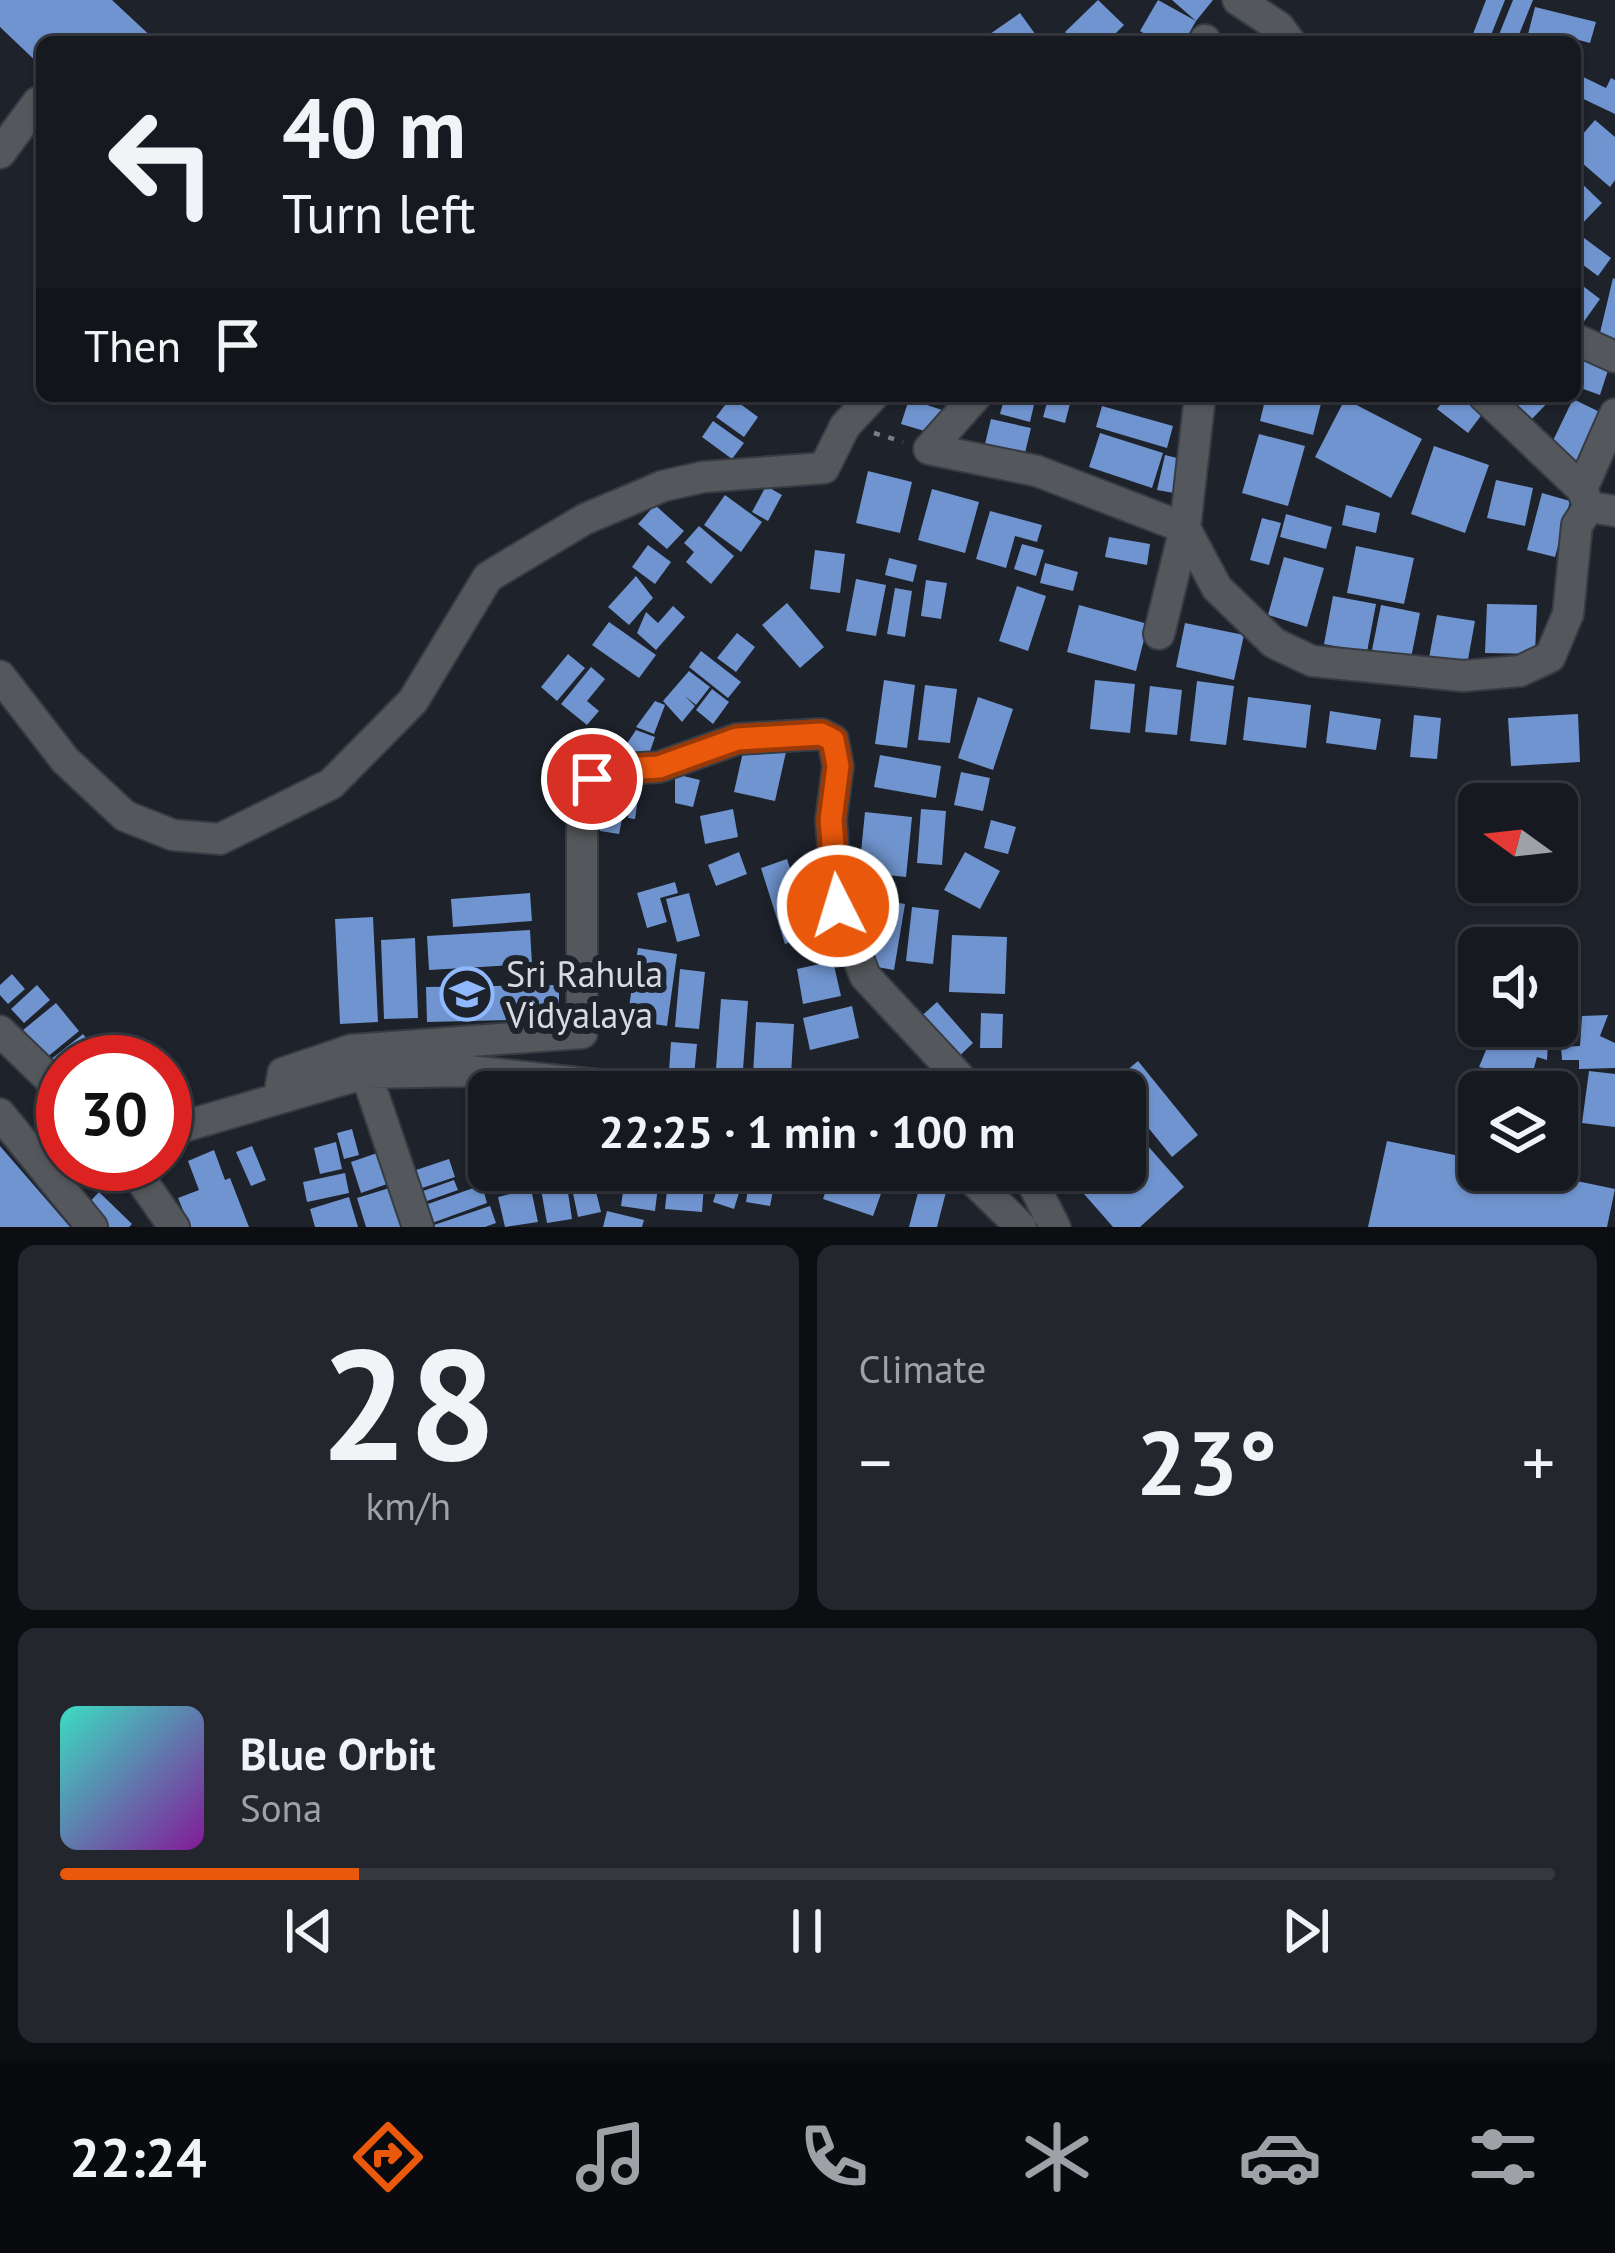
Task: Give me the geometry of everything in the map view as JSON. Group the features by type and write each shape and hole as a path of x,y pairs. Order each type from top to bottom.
{"street":[{"path":"1238,0 1286,36"},
{"path":"0,153 36,105"},
{"path":"1581,341 1615,357"},
{"path":"0,676 65,760 124,815 173,835 220,839 331,784 412,701 488,577 585,519 663,486 703,477 824,468 845,426 867,402"},
{"path":"929,448 971,402"},
{"path":"1160,634 1186,528 1199,402"},
{"path":"1490,402 1595,502"},
{"path":"929,448 1037,471 1186,528 1217,588 1274,643 1312,662 1463,676 1520,671 1550,656 1568,614 1577,525 1595,502 1615,415"},
{"path":"279,1097 283,1073 351,1050 582,1033 581,797 592,779 605,770 659,767 737,739 821,734 833,740 838,766 831,820 838,906 865,976 953,1071"},
{"path":"0,1030 36,1065"},
{"path":"192,1124 366,1073 468,1071"},
{"path":"366,1073 418,1227"},
{"path":"0,1114 92,1227"},
{"path":"149,1191 174,1227"},
{"path":"984,1191 1021,1227"},
{"path":"1037,1191 1055,1227"}],"path":[{"path":"845,426 929,448"}],"building":[{"path":"0,0 112,0 151,36 36,36 36,61 0,27"},
{"path":"1098,0 1124,25 1113,36 1069,36 1065,32"},
{"path":"1158,0 1196,21 1187,36 1148,36 1140,31"},
{"path":"1172,0 1213,0 1196,21"},
{"path":"1486,0 1505,0 1491,36 1473,34"},
{"path":"1513,0 1533,0 1518,36 1498,36"},
{"path":"1535,7 1596,22 1590,43 1581,41 1581,36 1528,36"},
{"path":"1020,13 1037,36 992,36"},
{"path":"1581,76 1606,88 1611,78 1615,80 1615,114 1581,98"},
{"path":"1595,120 1615,137 1615,180 1610,187 1581,162 1581,136"},
{"path":"1581,183 1602,203 1581,225"},
{"path":"1581,236 1611,258 1598,276 1581,263"},
{"path":"1615,279 1615,341 1599,337"},
{"path":"1581,285 1600,299 1581,326"},
{"path":"1583,355 1610,364 1600,395 1581,388"},
{"path":"727,402 738,402 758,417 744,437 716,417"},
{"path":"908,402 945,411 938,435 901,424"},
{"path":"1003,402 1035,402 1030,422 1000,414"},
{"path":"1047,402 1070,402 1065,423 1043,417"},
{"path":"1265,402 1321,402 1313,435 1260,421"},
{"path":"1343,402 1422,439 1391,498 1315,457"},
{"path":"1442,402 1477,402 1486,409 1468,433 1437,409"},
{"path":"1510,402 1548,402 1529,422"},
{"path":"1572,402 1610,417 1586,468 1548,451"},
{"path":"1102,406 1173,426 1167,448 1096,427"},
{"path":"991,419 1031,428 1024,457 984,448"},
{"path":"713,421 744,443 732,459 702,437"},
{"path":"1100,433 1163,453 1152,488 1089,467"},
{"path":"1259,434 1305,446 1288,506 1242,493"},
{"path":"1434,446 1489,465 1465,533 1411,514"},
{"path":"1165,455 1181,459 1174,493 1157,490"},
{"path":"868,471 912,482 900,533 856,523"},
{"path":"1496,480 1533,488 1525,526 1487,518"},
{"path":"766,486 782,495 768,521 752,512"},
{"path":"932,489 979,502 965,553 918,540"},
{"path":"1542,493 1570,501 1555,557 1527,550"},
{"path":"725,495 762,522 741,552 704,525"},
{"path":"655,505 684,531 667,549 638,524"},
{"path":"1346,505 1380,513 1376,533 1342,525"},
{"path":"990,511 1042,525 1037,542 1015,536 1006,568 976,559"},
{"path":"1286,514 1332,527 1326,549 1280,537"},
{"path":"1262,518 1281,523 1269,565 1250,560"},
{"path":"699,526 734,556 711,584 686,562 694,552 684,543"},
{"path":"1109,537 1150,544 1147,565 1105,557"},
{"path":"1022,544 1044,550 1036,576 1014,569"},
{"path":"648,545 671,562 655,584 632,567"},
{"path":"1356,546 1414,558 1404,604 1347,593"},
{"path":"815,550 845,554 840,593 810,589"},
{"path":"1284,557 1324,568 1307,627 1268,615"},
{"path":"889,558 917,565 913,582 885,575"},
{"path":"1045,563 1078,572 1073,591 1040,583"},
{"path":"636,576 653,598 629,625 608,607"},
{"path":"856,579 886,585 876,636 846,631"},
{"path":"926,580 947,583 941,619 921,616"},
{"path":"1017,586 1046,596 1028,651 999,641"},
{"path":"895,588 912,591 905,637 887,634"},
{"path":"1333,596 1376,604 1367,652 1324,644"},
{"path":"787,603 824,647 800,668 762,625"},
{"path":"1487,604 1537,605 1535,654 1485,653"},
{"path":"1079,605 1148,624 1136,671 1067,652"},
{"path":"1381,605 1420,613 1410,663 1371,655"},
{"path":"673,606 685,617 656,650 637,633 646,612 658,623"},
{"path":"1437,615 1475,621 1467,665 1429,658"},
{"path":"609,622 656,655 639,678 592,645"},
{"path":"1185,623 1244,635 1234,680 1176,667"},
{"path":"737,633 755,647 736,672 717,658"},
{"path":"701,651 741,682 728,698 689,667"},
{"path":"568,654 585,668 557,701 541,687"},
{"path":"591,667 605,679 587,701 599,711 587,725 561,704"},
{"path":"689,671 710,687 696,705 685,696 695,706 682,722 663,701"},
{"path":"884,680 915,685 907,748 875,744"},
{"path":"1095,680 1135,684 1130,733 1090,729"},
{"path":"1197,681 1234,686 1226,745 1190,741"},
{"path":"925,685 957,689 950,743 918,740"},
{"path":"1150,686 1182,690 1177,735 1145,732"},
{"path":"712,689 729,702 713,724 696,710"},
{"path":"978,697 1013,709 993,770 958,758"},
{"path":"1248,697 1311,705 1306,748 1243,740"},
{"path":"655,701 665,705 654,734 636,727"},
{"path":"1330,711 1381,719 1376,750 1326,743"},
{"path":"1578,714 1580,762 1511,766 1508,718"},
{"path":"1414,715 1441,718 1437,759 1410,757"},
{"path":"636,730 655,737 645,766 618,757"},
{"path":"745,743 786,752 775,801 734,792"},
{"path":"880,755 941,766 936,798 874,787"},
{"path":"961,772 990,778 983,811 954,805"},
{"path":"675,774 700,780 693,807 675,803"},
{"path":"622,775 641,777 635,819 628,818 630,805 618,804"},
{"path":"733,809 738,837 705,844 700,816"},
{"path":"921,809 946,811 942,865 917,863"},
{"path":"603,812 623,815 619,834 600,831"},
{"path":"865,812 912,817 906,877 859,872"},
{"path":"991,820 1016,827 1008,854 984,848"},
{"path":"739,852 747,874 716,886 708,865"},
{"path":"965,852 1000,871 980,909 944,890"},
{"path":"787,859 812,935 785,944 761,868"},
{"path":"675,882 678,893 660,898 667,922 647,928 637,893"},
{"path":"530,893 532,921 453,927 451,899"},
{"path":"689,893 700,936 677,942 666,899"},
{"path":"882,900 905,904 894,970 871,966"},
{"path":"912,907 939,910 933,964 906,961"},
{"path":"373,917 378,1022 340,1024 335,919"},
{"path":"530,930 532,964 429,970 427,936"},
{"path":"952,935 1007,937 1005,994 949,992"},
{"path":"415,938 418,1018 384,1019 381,940"},
{"path":"638,948 677,954 667,1026 627,1020"},
{"path":"833,961 841,996 803,1004 797,969"},
{"path":"680,969 705,972 699,1029 675,1027"},
{"path":"12,974 25,989 8,1004 0,995 0,985"},
{"path":"37,985 50,1000 24,1023 11,1009"},
{"path":"559,985 559,1019 427,1022 426,987"},
{"path":"721,999 748,1001 743,1071 716,1071"},
{"path":"937,1002 973,1043 953,1062 916,1021"},
{"path":"56,1003 79,1031 36,1035 36,1058 17,1035"},
{"path":"852,1006 859,1038 810,1050 803,1018"},
{"path":"981,1013 1003,1014 1002,1048 980,1048"},
{"path":"1608,1015 1600,1036 1615,1043 1615,1068 1579,1069 1579,1060 1562,1060 1561,1047 1580,1046 1582,1016"},
{"path":"756,1022 794,1024 791,1071 753,1071"},
{"path":"671,1042 697,1044 694,1071 669,1071"},
{"path":"1487,1047 1548,1047 1547,1060 1537,1057 1533,1071 1479,1067"},
{"path":"1138,1061 1198,1135 1172,1157 1146,1125 1146,1071 1126,1071"},
{"path":"1589,1071 1615,1074 1615,1127 1582,1123"},
{"path":"352,1129 359,1155 344,1159 337,1133"},
{"path":"1387,1141 1458,1156 1458,1191 1578,1191 1578,1181 1615,1189 1607,1227 1368,1227"},
{"path":"336,1142 342,1169 320,1174 314,1148"},
{"path":"1146,1144 1184,1187 1140,1227 1113,1227 1081,1191 1146,1191"},
{"path":"0,1146 70,1227 0,1227"},
{"path":"252,1146 266,1180 251,1186 236,1152"},
{"path":"214,1150 249,1227 190,1227 178,1198 199,1190 192,1159"},
{"path":"386,1150 396,1181 361,1193 351,1162"},
{"path":"449,1159 455,1177 422,1188 416,1170"},
{"path":"345,1173 349,1193 307,1202 303,1182"},
{"path":"454,1180 458,1190 427,1201 423,1191"},
{"path":"399,1185 412,1227 366,1227 357,1198"},
{"path":"468,1190 484,1191 487,1203 432,1223 425,1205"},
{"path":"531,1191 538,1222 505,1227 498,1197"},
{"path":"541,1191 568,1191 572,1219 547,1223"},
{"path":"572,1191 596,1191 601,1212 578,1217"},
{"path":"623,1191 657,1191 655,1211 621,1206"},
{"path":"667,1191 704,1191 702,1212 665,1209"},
{"path":"717,1191 740,1191 734,1209 713,1202"},
{"path":"748,1191 773,1191 770,1206 746,1202"},
{"path":"826,1191 882,1191 873,1216 823,1199"},
{"path":"918,1191 946,1192 937,1227 909,1227"},
{"path":"99,1192 132,1224 129,1227 103,1227 84,1208"},
{"path":"349,1197 358,1227 315,1227 310,1209"},
{"path":"490,1206 496,1223 485,1227 428,1227"},
{"path":"607,1211 644,1220 642,1227 603,1227"}],"place":[{"name":"Sri Rahula Vidyalaya","path":"467,994"}],"route":[{"path":"592,779 605,770 659,767 737,739 821,734 833,740 838,766 831,820 838,906"}]}
